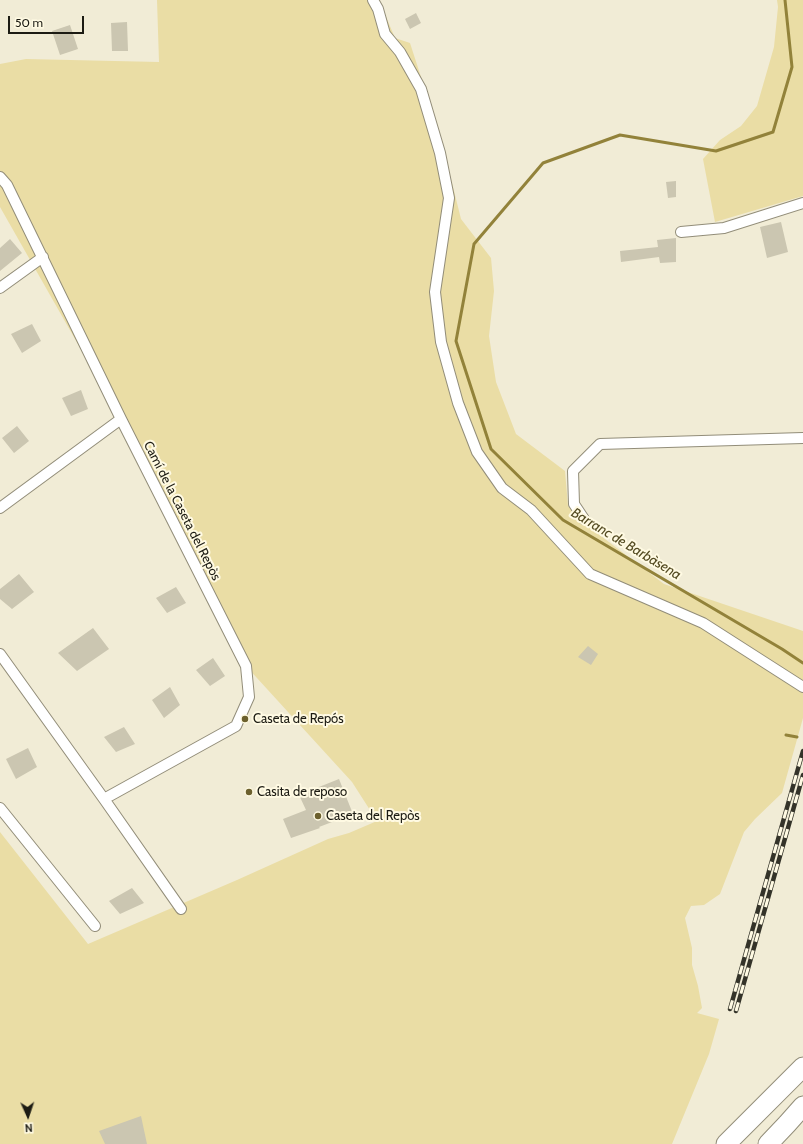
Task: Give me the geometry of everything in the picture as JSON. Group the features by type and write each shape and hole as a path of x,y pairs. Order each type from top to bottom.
{"highway":[{"path":"726,1144 803,1067"},
{"path":"768,1144 803,1106"}],"street":[{"path":"373,0 378,8 385,34 400,52 421,89 440,154 449,198 435,292 443,350 458,403 477,452 502,488 531,510 590,574 703,623 803,687"},
{"name":"Camí de la Caseta del Repòs","path":"0,177 7,185 121,420 246,666 249,697 236,726 104,799"},
{"path":"681,232 724,228 803,203"},
{"path":"0,288 42,257"},
{"path":"0,508 121,420"},
{"path":"584,520 574,504 573,471 600,444 803,438"},
{"path":"0,654 182,909"},
{"path":"0,808 95,926"}],"shaded area":[{"path":"157,0 379,0 395,38 410,43 441,139 461,219 491,258 494,291 489,336 496,382 516,434 565,471 568,506 601,536 664,584 803,631 803,718 782,793 744,832 720,894 704,905 691,906 685,918 692,948 692,965 702,1008 697,1013 719,1019 709,1054 672,1144 0,1144 0,832 88,944 328,839 349,833 377,821 352,782 246,666 121,420 0,207 0,64 26,59 159,62"},
{"path":"777,0 803,0 803,196 715,222 703,159 720,140 741,126 757,106 774,47 778,7"}],"building":[{"path":"416,13 421,23 410,29 405,19"},
{"path":"127,22 128,51 112,51 111,23"},
{"path":"70,25 78,49 60,55 52,31"},
{"path":"676,181 676,197 668,198 666,182"},
{"path":"781,222 788,252 767,258 760,227"},
{"path":"676,238 676,262 660,263 659,257 621,262 620,251 658,247 657,240"},
{"path":"10,239 22,253 0,271 0,248"},
{"path":"32,324 41,341 22,353 11,334"},
{"path":"81,390 88,409 71,416 62,398"},
{"path":"17,426 29,441 14,453 2,438"},
{"path":"19,574 34,592 12,609 0,599 0,589"},
{"path":"176,587 186,603 167,613 156,598"},
{"path":"93,628 109,649 77,671 58,653"},
{"path":"588,646 598,654 591,665 578,657"},
{"path":"213,658 225,676 210,686 196,670"},
{"path":"170,687 180,705 164,718 152,700"},
{"path":"124,727 135,744 116,752 104,737"},
{"path":"28,748 37,767 16,779 6,759"},
{"path":"339,779 353,814 291,838 283,819 306,810 299,795"},
{"path":"132,888 144,903 120,914 109,901"},
{"path":"141,1116 147,1144 105,1144 99,1131"}],"waterway":[{"name":"Barranc de Barbàsena","path":"785,0 792,67 773,132 716,151 620,135 543,163 474,244 456,341 491,449 563,520 782,649 803,663"},
{"path":"786,735 797,737"}],"railway":[{"path":"730,1009 803,751"},
{"path":"736,1011 803,775"}],"place":[{"name":"Caseta de Repós","path":"245,719"},
{"name":"Casita de reposo","path":"249,792"},
{"name":"Caseta del Repòs","path":"318,816"}]}
